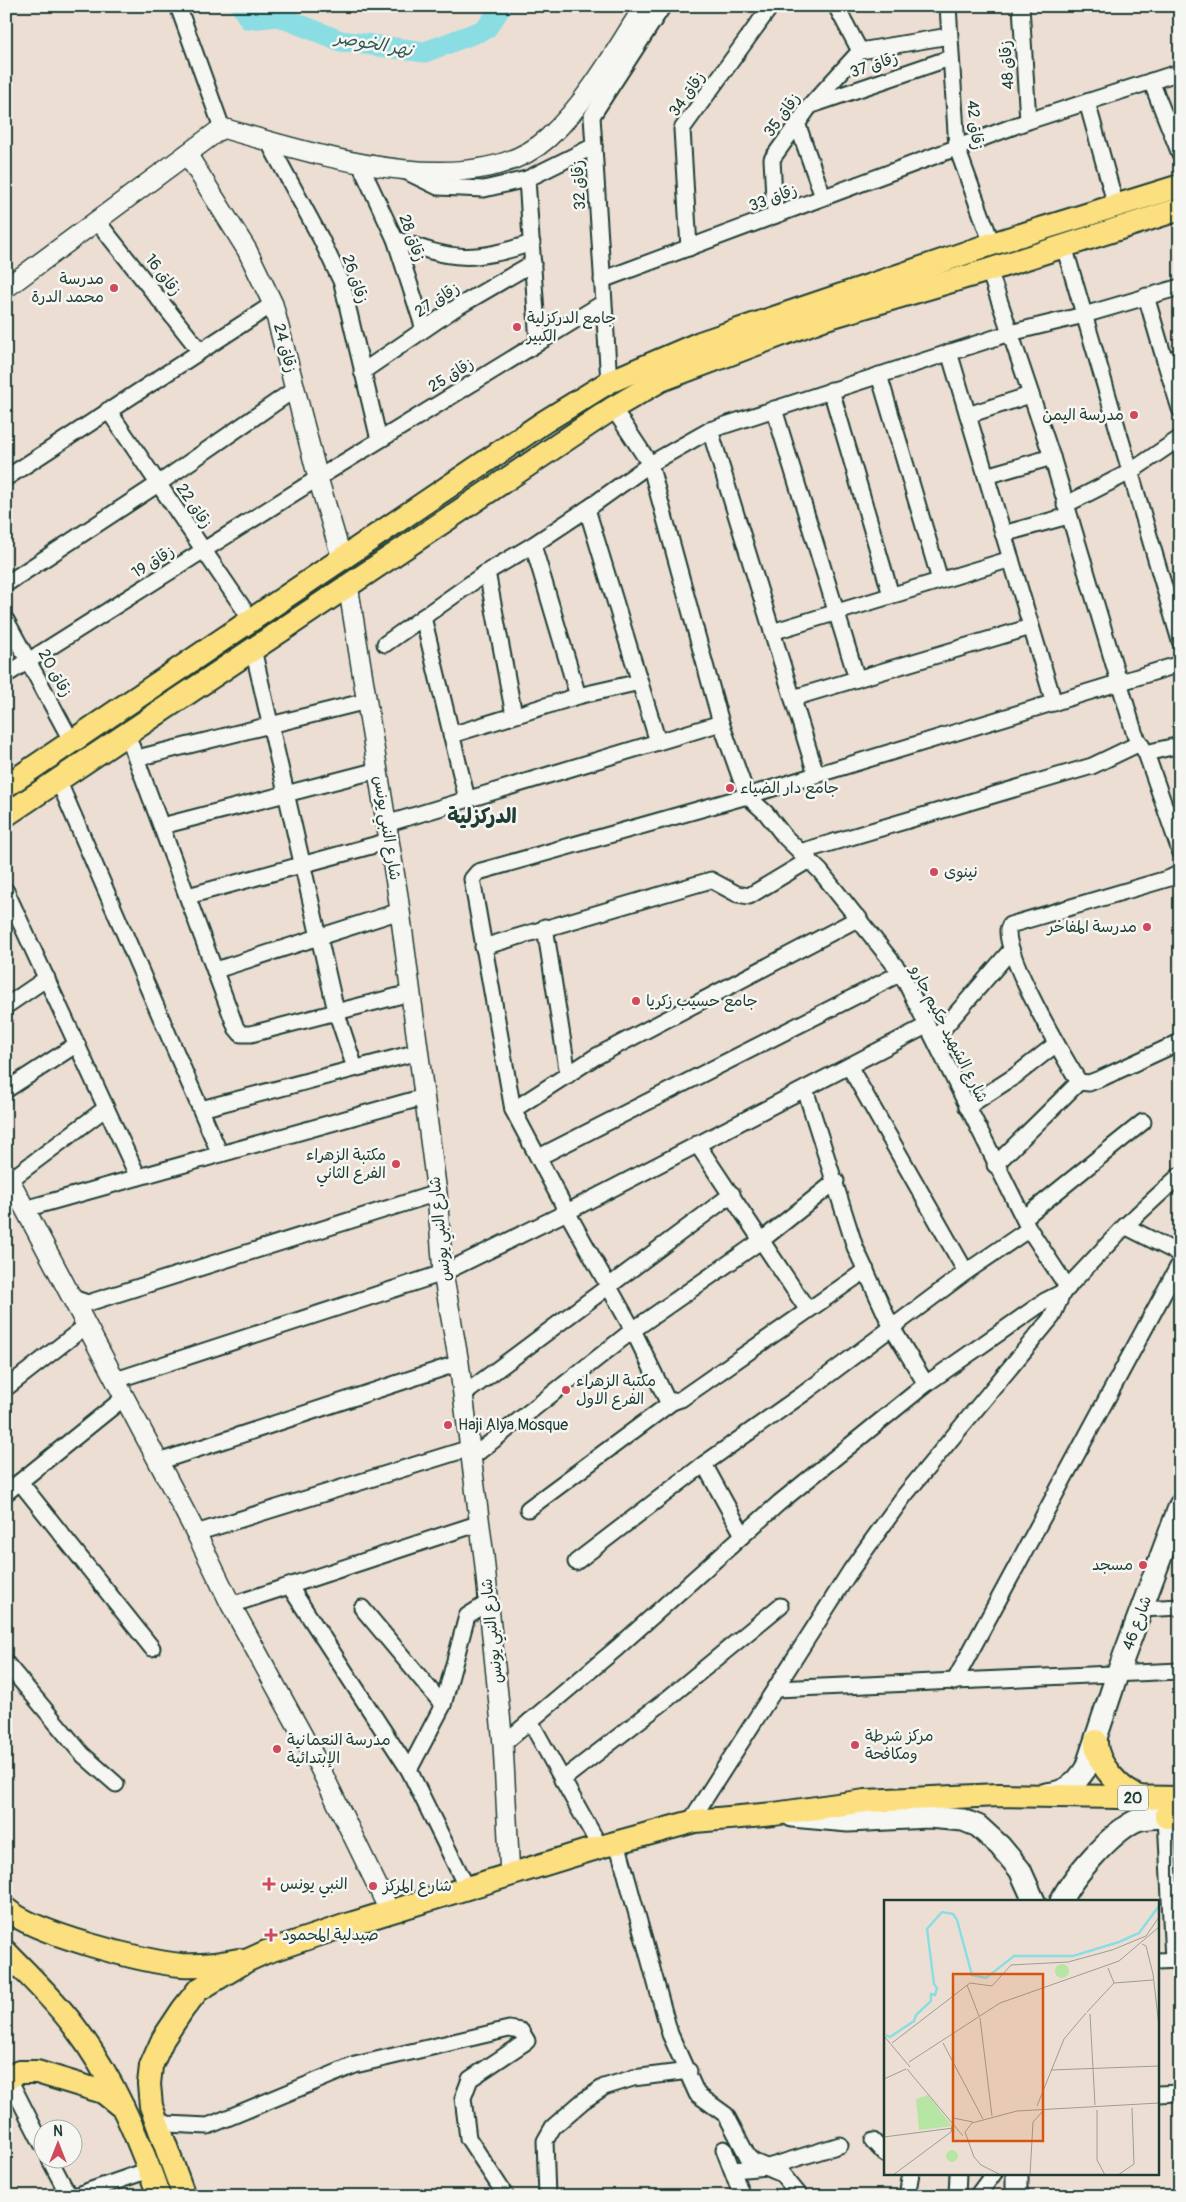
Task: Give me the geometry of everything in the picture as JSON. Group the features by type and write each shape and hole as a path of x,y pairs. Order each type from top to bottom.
{"main road":[{"path":"6,786 544,422 609,382 700,343 992,244 1180,186"},
{"path":"6,815 613,408 661,380 823,319 989,270 1180,208"},
{"name":"شارع 46","path":"1028,1795 1065,1791 1079,1780 1086,1768 1117,1675 1142,1609 1173,1544 1180,1505"},
{"path":"1096,1741 1098,1756 1120,1786 1128,1792 1143,1798"},
{"path":"6,1909 26,1922 43,1929 161,1962 180,1965 212,1964 266,1952 609,1844 690,1822 774,1814 865,1801 1028,1795"},
{"name":"20","path":"1028,1795 1180,1798"},
{"path":"774,1814 848,1821 928,1817 963,1820 978,1826 1000,1846 1020,1870 1034,1900"},
{"path":"1062,1900 1075,1875 1118,1834 1142,1819 1173,1817"},
{"path":"6,1952 54,2002 92,2052 128,2115 159,2196"},
{"path":"184,2196 155,2119 149,2090 151,2066 163,2039 183,2008 198,1990 246,1961 266,1952"},
{"path":"7,2078 19,2072 31,2071 84,2086 110,2096 128,2115"},
{"path":"1017,2174 1017,2196"}],"street":[{"path":"178,6 222,128"},
{"path":"222,128 334,159 399,169 453,172 495,166 514,160 547,138 590,91 644,6"},
{"path":"592,116 663,6"},
{"name":"زقاق 34","path":"689,248 682,129 771,6"},
{"path":"836,6 860,52 949,36"},
{"name":"زقاق 42","path":"948,6 957,148 992,244"},
{"name":"زقاق 48","path":"1021,6 1028,122"},
{"name":"زقاق 35","path":"775,216 772,159 810,106 860,52"},
{"name":"زقاق 37","path":"810,106 950,58"},
{"name":"زقاق 33","path":"602,280 1028,122 1180,72"},
{"path":"1152,81 1180,154"},
{"name":"زقاق 32","path":"590,91 609,382"},
{"path":"1087,102 1116,206"},
{"path":"797,123 823,198"},
{"path":"6,288 222,128"},
{"name":"زقاق 26","path":"268,141 320,237 342,283 379,440"},
{"path":"399,169 438,187 484,189 527,179 594,146"},
{"name":"زقاق 24","path":"187,154 247,250 273,304 318,478 342,559"},
{"name":"زقاق 28","path":"359,162 395,239 424,329"},
{"path":"527,179 538,343"},
{"name":"زقاق 16","path":"97,220 200,351"},
{"path":"395,239 442,255 473,258 496,254 532,243"},
{"path":"1064,246 1180,642"},
{"name":"زقاق 27","path":"362,372 424,329 533,263"},
{"path":"989,270 1052,457 1135,735 1143,748 1180,851"},
{"path":"385,644 487,572 587,510 650,464 710,430 1010,333 1084,315 1180,286"},
{"path":"1146,296 1172,359 1180,409"},
{"name":"زقاق 25","path":"318,478 603,303"},
{"path":"6,478 273,304"},
{"path":"949,352 1054,703"},
{"path":"880,374 940,580"},
{"path":"6,584 158,484 295,389"},
{"path":"831,390 891,595"},
{"path":"968,415 1030,395"},
{"path":"613,408 650,464 721,723 747,796"},
{"path":"774,409 857,679"},
{"name":"زقاق 22","path":"108,410 252,621"},
{"path":"710,430 816,774"},
{"path":"1003,534 1067,510 1130,472 1180,438"},
{"path":"986,476 1052,457"},
{"name":"زقاق 19","path":"6,675 318,478"},
{"path":"587,510 658,742"},
{"path":"533,545 578,696"},
{"path":"772,632 1011,559"},
{"path":"487,572 514,716"},
{"name":"شارع النبي يونس","path":"348,585 400,911 437,1193 443,1273 459,1363 480,1523 503,1744 510,1876"},
{"path":"423,617 467,800"},
{"name":"زقاق 20","path":"6,620 72,742"},
{"path":"793,698 1031,627"},
{"path":"253,650 336,1011 356,1068"},
{"path":"672,1402 666,1398 633,1330 566,1212 514,1110 472,880 478,872 747,796 1180,664"},
{"path":"451,735 578,696 640,682"},
{"path":"137,758 367,701"},
{"path":"188,896 302,866 467,800 721,723"},
{"path":"127,734 236,1028 242,1034 251,1034 410,993"},
{"path":"483,947 545,927 711,880 737,894 749,896 804,856 1092,766 1143,748 1180,745"},
{"path":"162,826 378,770"},
{"path":"58,780 220,1154"},
{"name":"شارع الشهيد حكيم جارو","path":"747,796 859,918 901,973 995,1165 1026,1224 1065,1290"},
{"path":"1079,1082 1056,1044 1011,950 1008,937 1010,925 1170,878 1180,873"},
{"path":"6,891 12,918 47,978 138,1177"},
{"path":"216,970 400,911"},
{"path":"514,1110 595,1057 859,918"},
{"path":"545,927 568,1075"},
{"path":"116,1380 443,1273 566,1212 849,1066 931,1032 1011,950"},
{"path":"539,1157 901,973"},
{"path":"6,1006 47,978"},
{"path":"1079,1082 1089,1083 1102,1078 1180,1042"},
{"path":"6,1090 77,1044"},
{"path":"967,1107 1015,1076 1056,1044"},
{"path":"201,1109 418,1052"},
{"path":"849,1066 966,1272"},
{"path":"995,1165 1079,1082"},
{"path":"805,1089 836,1181 855,1247 892,1326 926,1384"},
{"path":"25,1209 424,1097"},
{"path":"106,1108 8,1179 116,1380 196,1533 231,1605 314,1756 390,1912"},
{"path":"576,1562 704,1464 803,1394 966,1272 1026,1224 1143,1122"},
{"path":"698,1144 807,1309"},
{"path":"503,1744 617,1648 779,1502 926,1384 1045,1301 1065,1290 1125,1226 1180,1175"},
{"path":"196,1533 471,1453 633,1330 762,1240 836,1181"},
{"path":"73,1298 88,1303 437,1193"},
{"path":"463,1396 732,1194"},
{"path":"1125,1226 1180,1254"},
{"path":"954,1682 1180,1263"},
{"path":"528,1509 672,1402 681,1399 807,1309 866,1270"},
{"path":"690,1822 851,1570 904,1496 1052,1318 1065,1290"},
{"path":"6,1388 86,1325"},
{"path":"158,1462 459,1363"},
{"path":"6,1493 125,1398"},
{"path":"704,1464 743,1535"},
{"path":"20,1482 152,1648"},
{"path":"231,1605 480,1523"},
{"path":"290,1587 409,1770 467,1888"},
{"path":"409,1770 443,1705 467,1616 489,1602"},
{"path":"562,1780 666,1700 780,1606"},
{"path":"1142,1609 1180,1607"},
{"path":"362,1608 443,1705"},
{"path":"6,1663 82,1754 116,1784"},
{"path":"776,1689 1180,1671"},
{"path":"530,1721 562,1780 609,1844 670,2034 689,2072 697,2094 726,2115 748,2157 754,2162 782,2174 800,2196"},
{"path":"1158,1961 1176,1960 1173,1817"},
{"path":"155,2119 168,2124 208,2126 355,2065 509,2029 521,2031 527,2041 517,2050 470,2079 462,2098 468,2138 506,2196"},
{"path":"548,2196 545,2141 553,2127 583,2101 604,2087 633,2078 689,2072"},
{"path":"7,2078 32,2125"},
{"path":"873,2142 884,2153"},
{"path":"733,2170 768,2167 840,2145"},
{"path":"724,2149 742,2196"},
{"path":"55,2170 69,2196"},
{"path":"74,2196 150,2170"},
{"path":"907,2196 910,2174"},
{"path":"957,2196 958,2174"},
{"path":"977,2196 993,2174"}],"waterway":[{"name":"نهر الخوصر","path":"241,6 249,19 278,16 341,41 425,52 486,29 502,6"}],"place":[{"name":"مدرسة محمد الدرة","path":"114,288"},
{"name":"جامع الدركزلية الكبير","path":"517,327"},
{"name":"مدرسة اليمن","path":"1134,415"},
{"name":"جامع دار الضياء","path":"730,788"},
{"name":"نينوى","path":"934,872"},
{"name":"مدرسة المفاخر","path":"1147,927"},
{"name":"جامع حسيب زكريا","path":"636,1001"},
{"name":"مكتبة الزهراء الفرع الثاني","path":"396,1164"},
{"name":"مكتبة الزهراء الفرع الاول","path":"566,1390"},
{"name":"Haji Alya Mosque","path":"448,1425"},
{"name":"مسجد","path":"1143,1565"},
{"name":"مركز شرطة ومكافحة","path":"855,1745"},
{"name":"مدرسة النعمانية الإبتدائية","path":"277,1749"},
{"name":"النبي يونس","path":"269,1884"},
{"name":"شارع المركز","path":"373,1886"},
{"name":"صيدلية المحمود","path":"271,1935"}],"district":[{"name":"الدركزلية","path":"482,816"}]}
